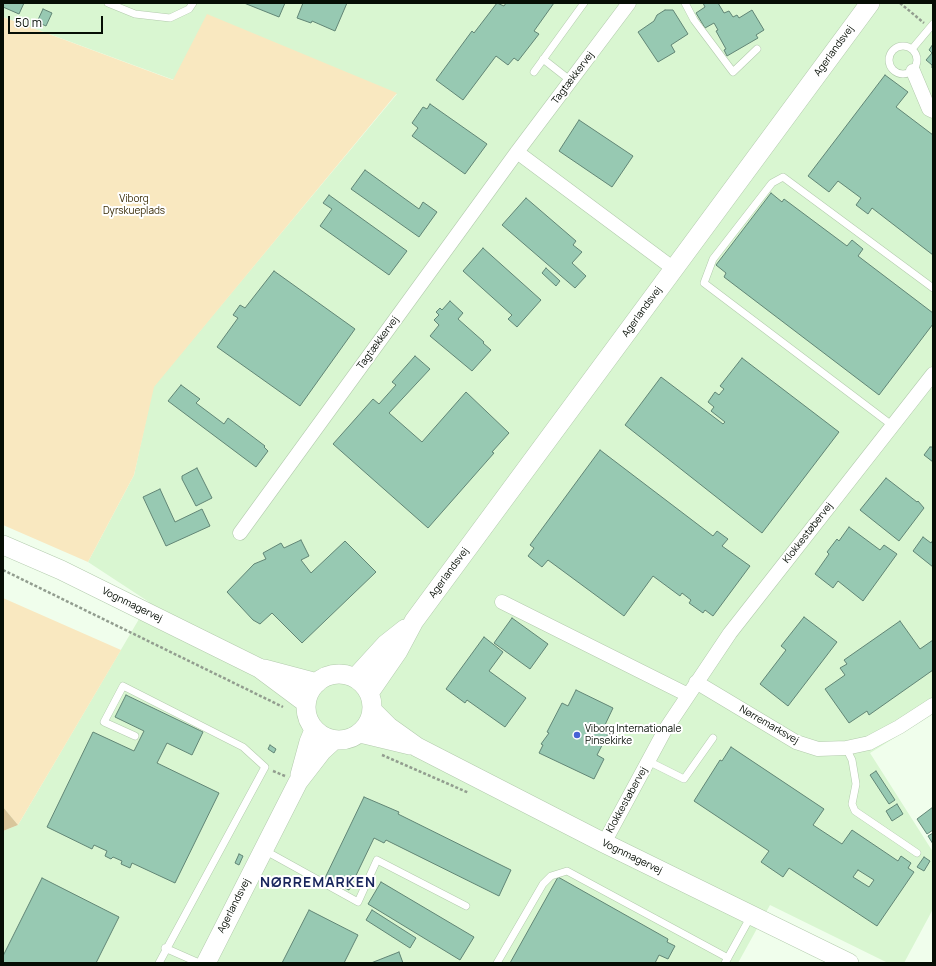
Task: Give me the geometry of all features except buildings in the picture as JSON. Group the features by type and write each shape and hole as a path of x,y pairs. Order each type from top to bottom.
{"street":[{"name":"Tagtækkervej","path":"240,533 516,152 629,3"},
{"name":"Agerlandsvej","path":"371,702 414,621 870,3"},
{"path":"913,71 929,109 933,111"},
{"path":"516,152 674,269"},
{"name":"Klokkestøbervej","path":"604,843 648,761 696,682 730,633 933,374"},
{"name":"Vognmagervej","path":"3,546 61,570 259,668 306,703"},
{"path":"502,602 688,695"},
{"name":"Agerlandsvej","path":"355,678 386,644 414,621"},
{"name":"Vognmagervej","path":"259,668 317,683"},
{"path":"334,674 345,674 355,678 363,684 371,702 366,727 360,733 343,740 334,740 323,737 314,730 308,719 306,703 308,696 317,683 334,674"},
{"name":"Nørremarksvej","path":"696,682 796,742 818,749 846,748 869,743 933,706"},
{"name":"Vognmagervej","path":"371,702 389,726 417,746 604,843 849,963"},
{"name":"Agerlandsvej","path":"298,782 308,742 314,730"},
{"name":"Vognmagervej","path":"360,733 417,746"},
{"name":"Agerlandsvej","path":"206,963 298,782 322,751 334,740"}],"lane":[{"path":"108,3 135,14 170,18 190,9 193,3"},
{"path":"534,72 584,3"},
{"path":"685,3 694,20 733,72 757,49"},
{"path":"912,49 932,26"},
{"path":"904,46 912,49 916,53 918,62 913,71 904,75 895,72 889,61 889,56 895,48 904,46"},
{"path":"543,59 571,81"},
{"path":"893,426 704,283 713,258 772,183 782,178 933,288"},
{"path":"135,736 104,722 123,686 243,747 265,767 159,963"},
{"path":"648,761 684,779 713,738"},
{"path":"846,748 852,760 856,784 852,804 855,812 917,853"},
{"path":"263,849 358,902 377,860 466,906"},
{"path":"496,963 543,884 551,876 567,871 726,960 752,916"},
{"path":"166,948 200,963"}],"path":[{"path":"900,3 932,26"},
{"path":"3,570 287,708"},
{"path":"265,767 298,782"}],"shaded area":[{"path":"3,3 933,3 933,714 870,753 933,852 933,909 904,963 888,963 770,905 738,963 3,963 3,831 18,825 149,602 88,562 134,475 153,387 397,94 174,80 3,17"},
{"path":"3,807 18,825 3,831"}],"green space":[{"name":"Viborg Dyrskueplads","path":"207,14 397,93 154,387 134,475 88,562 3,525 3,17 173,80"},
{"path":"3,598 121,650 18,825 3,807"}],"place":[{"name":"Viborg Internationale Pinsekirke","path":"577,735"}],"district":[{"name":"NØRREMARKEN","path":"318,883"}]}
